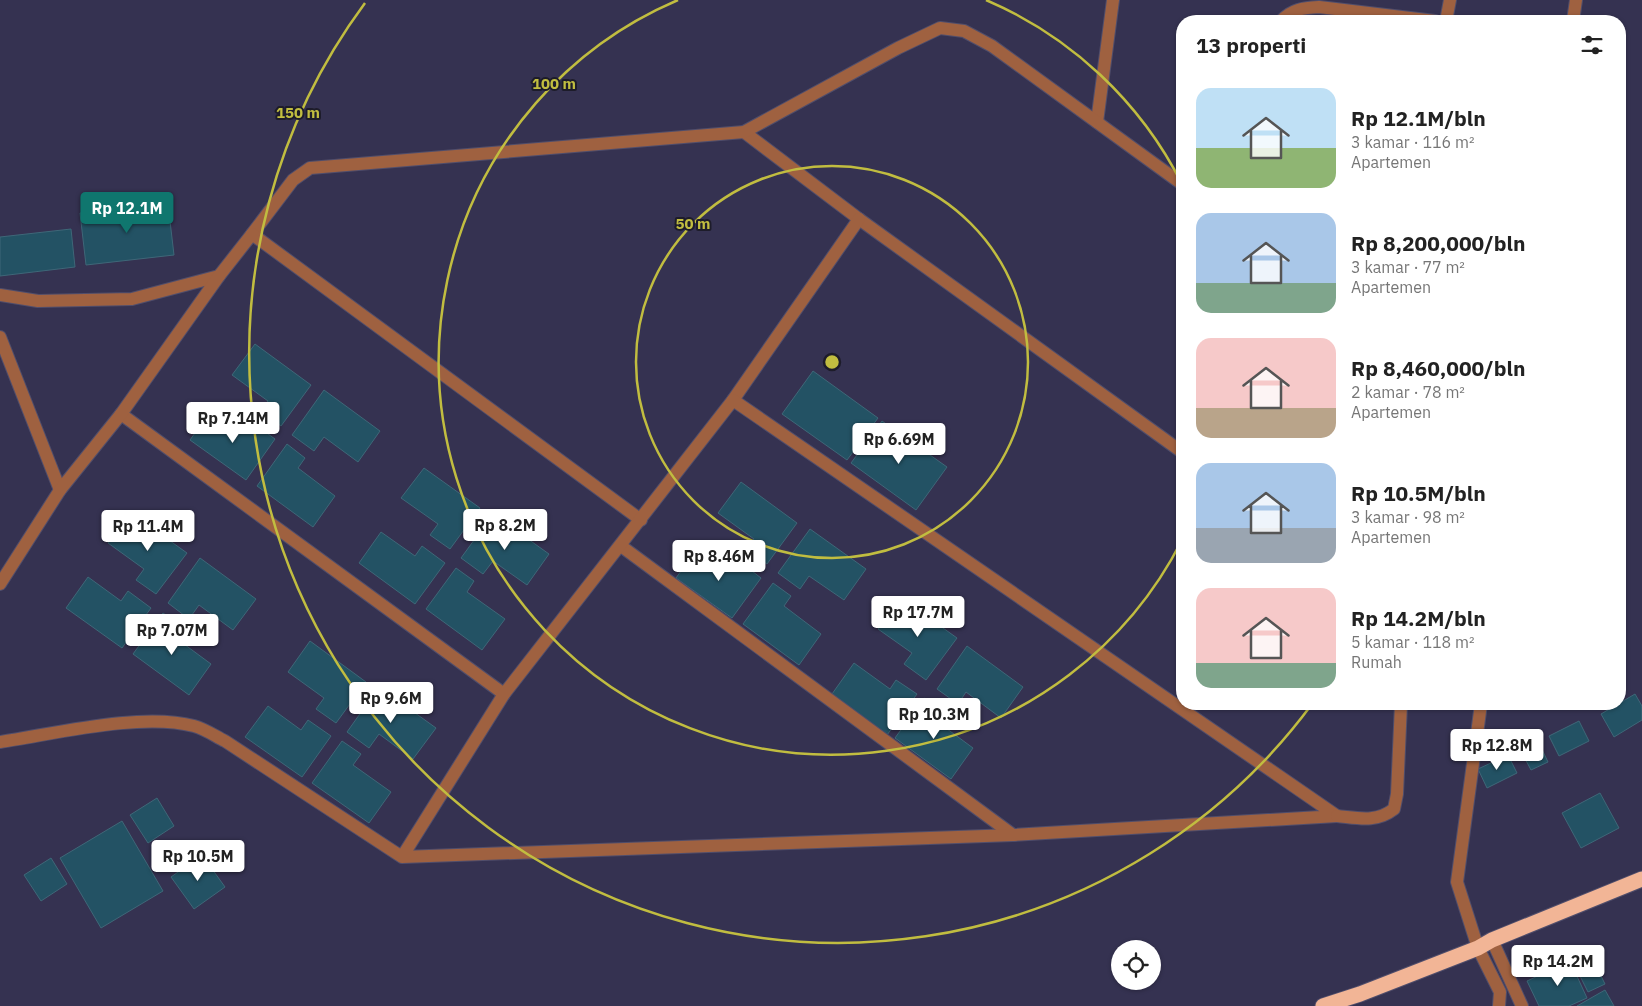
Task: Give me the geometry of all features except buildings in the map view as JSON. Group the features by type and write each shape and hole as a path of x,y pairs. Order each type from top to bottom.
{"highway":[{"path":"1323,1006 1343,1003 1642,879"}],"street":[{"path":"1096,122 1113,0"},
{"path":"1447,15 1450,0"},
{"path":"1574,15 1576,0"},
{"path":"1287,15 1290,12 1303,8 1320,7 1386,15"},
{"path":"0,584 60,490 121,414 219,276 293,180 310,168 744,132 898,48 940,28 964,31 992,46 1176,180"},
{"path":"744,132 860,219 1176,448"},
{"path":"402,857 504,694 733,400 860,219"},
{"path":"252,234 640,520"},
{"path":"0,295 38,301 132,299 219,276"},
{"path":"0,337 60,490"},
{"path":"733,400 1176,705"},
{"path":"121,414 504,694"},
{"path":"621,546 1013,835"},
{"path":"1183,710 1337,816"},
{"path":"0,742 116,724 168,722 195,726 225,741 402,857 1013,835 1337,816 1374,820 1385,817 1394,809 1397,794 1401,710"},
{"path":"1480,710 1457,882 1478,948 1500,992 1499,1006"},
{"path":"1492,940 1522,1006"}]}
